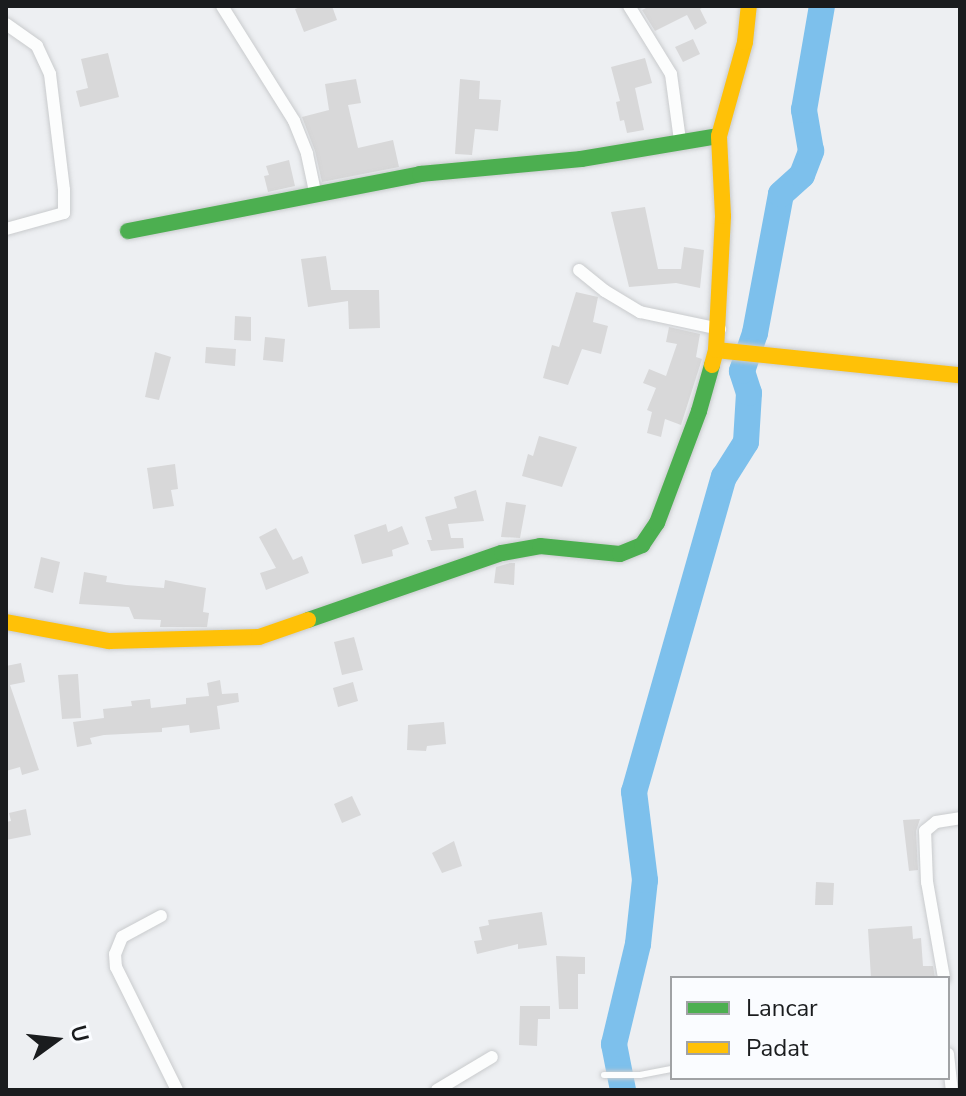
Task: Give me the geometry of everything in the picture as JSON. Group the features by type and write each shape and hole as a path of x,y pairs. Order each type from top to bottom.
{"street":[{"path":"222,6 294,121 307,154 315,193"},
{"path":"629,6 671,74 680,141"},
{"path":"6,622 109,641 259,637 502,553 540,546 620,554 642,545 657,523 699,411 716,350 720,329 723,216 719,136 745,42 749,6"},
{"path":"6,24 37,46 50,74 64,190 64,213 6,229"},
{"path":"128,231 420,174 581,159 719,136"},
{"path":"579,270 640,312 720,329"},
{"path":"716,350 960,375"},
{"path":"944,976 927,882 925,831 936,822 960,818"},
{"path":"161,916 122,937 117,945 116,967 177,1090"},
{"path":"437,1090 492,1057"}],"lane":[{"path":"604,1075 640,1075 670,1069"}],"building":[{"path":"332,6 337,20 304,32 295,9"},
{"path":"650,6 705,6 700,9 707,23 695,30 687,15 655,31 642,10"},
{"path":"693,39 700,54 683,62 675,47"},
{"path":"108,53 119,97 80,107 76,91 88,88 81,59"},
{"path":"645,58 652,83 635,88 644,130 627,133 624,120 620,121 616,102 620,101 611,67"},
{"path":"356,79 361,103 348,105 358,148 393,140 399,167 322,182 315,151 302,117 329,110 325,84"},
{"path":"460,79 480,81 479,99 501,100 498,131 475,129 472,155 455,154"},
{"path":"289,160 295,186 268,192 264,176 269,175 266,166"},
{"path":"645,207 658,269 681,269 684,247 704,250 700,288 676,283 629,287 611,212"},
{"path":"326,256 331,290 379,290 380,328 349,329 348,301 308,307 301,259"},
{"path":"576,292 598,297 593,322 608,326 601,354 582,349 568,385 543,378 552,345 559,347"},
{"path":"235,316 251,317 251,341 234,340"},
{"path":"669,327 700,334 696,357 702,359 681,425 665,419 661,437 647,433 652,412 647,410 656,388 643,383 649,369 666,376 677,344 666,342"},
{"path":"265,337 285,339 283,362 263,360"},
{"path":"206,347 236,349 235,366 205,363"},
{"path":"155,352 171,357 159,400 145,397"},
{"path":"539,436 577,447 562,487 522,476 528,454 533,456"},
{"path":"175,464 178,489 171,490 174,506 153,509 147,468"},
{"path":"476,490 484,521 448,524 451,538 463,538 464,548 431,551 427,540 432,540 425,517 457,508 454,497"},
{"path":"506,502 526,505 520,538 501,537"},
{"path":"386,524 388,532 402,526 409,544 392,550 393,556 362,564 354,535"},
{"path":"276,528 293,560 302,556 309,573 266,590 260,573 276,568 259,537"},
{"path":"41,557 60,562 53,593 34,588"},
{"path":"515,563 514,585 494,583 496,567"},
{"path":"84,572 107,576 106,582 126,585 164,588 165,580 206,588 203,612 209,613 207,627 160,627 161,620 134,619 129,607 79,604"},
{"path":"354,637 363,670 342,675 334,642"},
{"path":"21,663 25,682 10,685 39,770 22,775 20,767 6,771 6,666"},
{"path":"78,674 81,718 62,719 58,675"},
{"path":"220,680 222,694 238,693 239,702 217,706 220,729 190,733 189,725 162,728 162,732 104,735 90,738 92,744 77,747 73,722 104,718 103,709 132,706 131,701 150,699 151,708 186,704 186,698 209,696 207,683"},
{"path":"353,682 358,701 338,707 333,688"},
{"path":"444,722 446,744 427,746 426,751 407,750 408,725"},
{"path":"352,796 361,815 342,823 334,804"},
{"path":"26,809 31,835 6,840 6,822 11,821 9,813"},
{"path":"920,819 916,831 918,870 909,871 903,820"},
{"path":"454,841 462,866 442,873 432,853"},
{"path":"816,882 834,883 833,905 815,905"},
{"path":"542,912 547,945 518,949 518,944 477,954 474,941 482,940 479,927 489,925 488,920"},
{"path":"912,926 913,939 921,938 923,966 933,966 935,976 871,976 868,929"},
{"path":"556,956 585,957 585,974 578,974 578,1009 559,1009"},
{"path":"520,1006 550,1006 550,1019 538,1019 537,1046 519,1045"}],"waterway":[{"path":"623,1090 614,1044 638,944 645,880 634,792 724,477 746,442 749,393 742,371 755,333 781,194 802,175 811,151 804,110 822,6"}],"traffic: fast":[{"path":"128,231 420,174 581,159 719,136"},
{"path":"308,620 502,553 540,546 620,554 642,545 657,523 699,411 712,365"}],"traffic: slow":[{"path":"712,365 716,350 723,216 719,136 745,42 749,6"},
{"path":"716,350 960,375"},
{"path":"6,622 109,641 259,637 308,620"}]}
